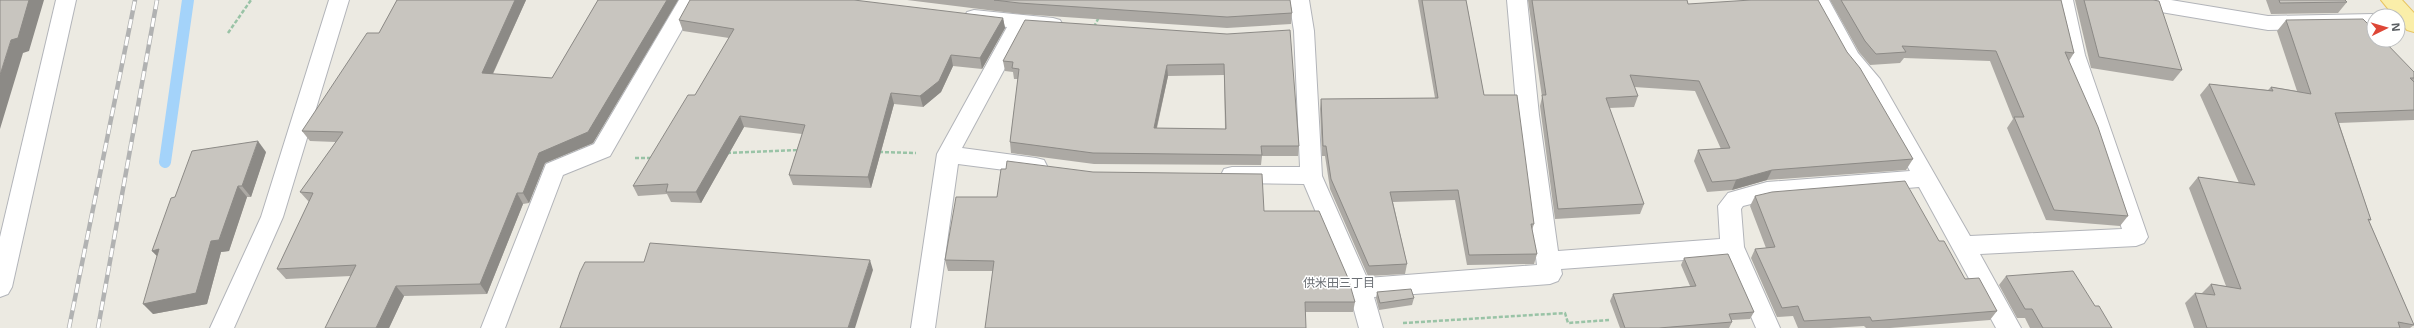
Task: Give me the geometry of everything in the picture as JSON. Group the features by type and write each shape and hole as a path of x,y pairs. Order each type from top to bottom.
{"main road":[{"path":"2391,0 2409,21"}],"street":[{"path":"0,287 66,0"},
{"path":"222,328 272,217 339,0"},
{"path":"493,328 554,170 602,150 690,0"},
{"path":"1299,0 1296,31 1311,176 1360,288 1371,327"},
{"path":"1360,288 1550,274 1528,116 1517,0"},
{"path":"1820,0 1850,57 1873,84 2009,328"},
{"path":"1962,246 2136,237 2075,55 2063,0"},
{"path":"2131,0 2268,23 2366,21"},
{"path":"959,15 1020,22 1097,21"},
{"path":"923,328 948,154 1020,22"},
{"path":"948,154 1056,168"},
{"path":"1210,175 1311,176"},
{"path":"1768,328 1732,247 1728,206 1736,199 1766,191 1925,178"},
{"path":"1548,261 1732,247"}],"path":[{"path":"228,33 251,0"},
{"path":"721,154 806,150"},
{"path":"877,152 948,154"},
{"path":"628,159 659,157"},
{"path":"1371,327 1565,313 1568,323 1609,320"}],"building":[{"path":"0,0 29,0 18,38 11,40 0,75"},
{"path":"397,0 515,0 482,73 552,78 598,0 667,0 588,132 539,153 523,193 517,193 480,284 396,286 376,328 325,328 356,265 277,269 313,193 300,192 343,132 302,131 367,33 379,33"},
{"path":"690,0 854,0 1003,18 980,58 951,55 939,81 920,96 891,93 868,177 789,175 805,125 740,116 696,192 666,192 668,184 633,186 688,95 695,95 734,29 679,20"},
{"path":"994,0 1290,0 1292,13 1227,17"},
{"path":"1422,0 1466,0 1484,95 1517,95 1534,224 1531,224 1537,254 1469,255 1458,190 1390,192 1407,264 1369,266 1331,179 1326,146 1323,146 1321,99 1438,98"},
{"path":"1532,0 1687,0 1688,4 1751,0 1818,0 1847,52 1860,68 1913,159 1772,170 1736,180 1712,182 1698,150 1730,148 1699,81 1630,75 1638,96 1606,98 1644,204 1558,209 1542,95 1546,95"},
{"path":"1841,0 2061,0 2074,53 2065,52 2098,127 2128,216 2054,210 2014,117 2024,117 1996,51 1902,46 1906,52 1876,54 1865,41"},
{"path":"2084,0 2159,1 2182,70 2099,57"},
{"path":"2279,0 2345,0 2347,2 2280,3"},
{"path":"2363,19 2366,22 2366,48 2391,48 2414,72 2414,78 2410,78 2414,82 2414,110 2335,113 2371,220 2368,219 2414,325 2398,322 2400,328 2207,328 2195,293 2215,295 2211,284 2241,289 2198,177 2255,185 2209,84 2273,91 2271,87 2311,94 2286,20"},
{"path":"1025,20 1227,34 1290,30 1299,146 1261,146 1262,155 1093,153 1010,142 1019,69 1012,68 1013,62 1003,61","holes":["1224,64 1226,129 1154,128 1167,65"]},
{"path":"258,141 242,186 238,186 219,240 211,241 196,293 143,304 159,249 152,251 171,198 175,197 192,151"},
{"path":"1007,161 1093,172 1262,174 1264,211 1319,211 1348,278 1355,302 1305,302 1306,328 985,328 994,261 945,260 956,197 997,197 1001,169 1006,169"},
{"path":"1905,181 1939,241 1944,241 1965,279 1979,278 1997,311 1872,321 1870,317 1804,321 1798,306 1782,308 1755,249 1775,247 1755,196 1772,192"},
{"path":"650,243 870,260 848,328 560,328 585,262 644,262"},
{"path":"1728,254 1754,312 1729,314 1732,322 1659,328 1625,328 1613,294 1696,286 1684,258"},
{"path":"2073,271 2095,306 2099,306 2112,328 2043,328 2032,309 2025,309 2006,276"},
{"path":"1411,289 1414,298 1380,303 1377,292"}],"waterway":[{"path":"165,162 188,0"}],"railway":[{"path":"69,328 135,0"},
{"path":"98,328 157,0"}],"district":[{"name":"供米田三丁目","path":"1339,282"}]}
